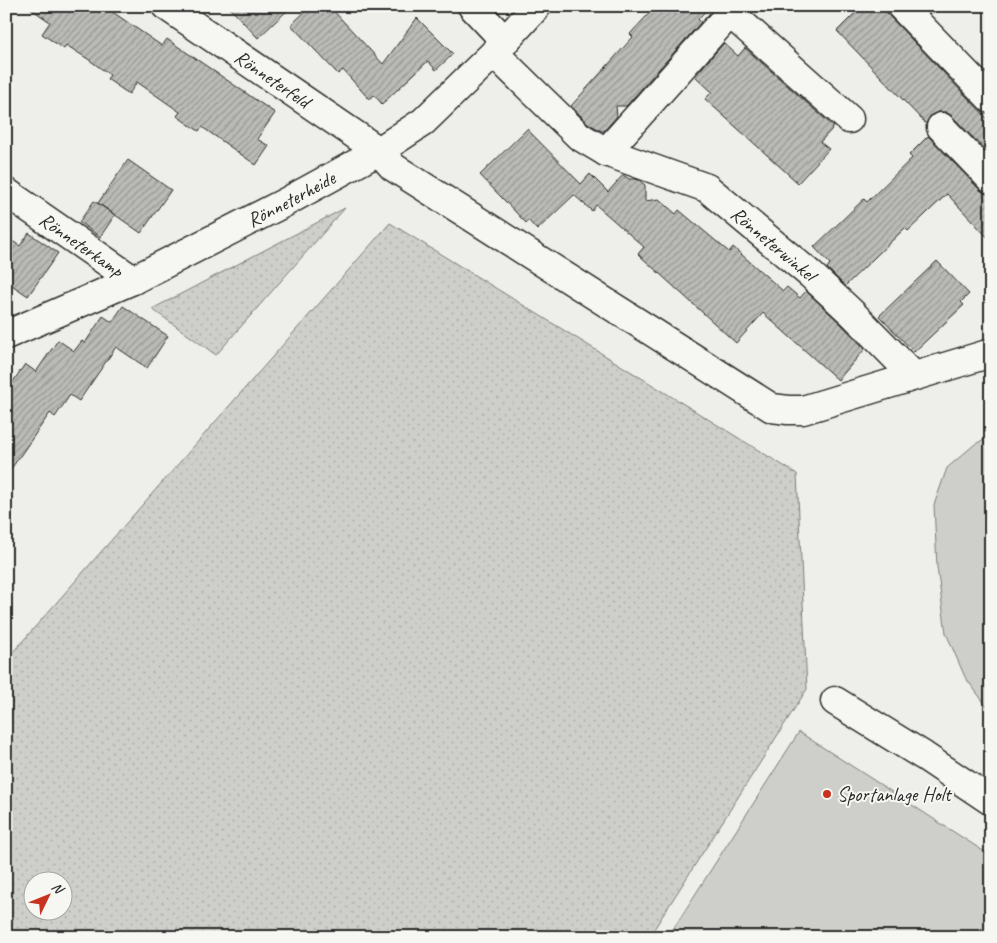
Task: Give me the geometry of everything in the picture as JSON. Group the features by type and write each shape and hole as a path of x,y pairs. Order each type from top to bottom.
{"street":[{"name":"Rönneterfeld","path":"166,6 379,151 393,167 772,408 803,410 991,353"},
{"name":"Rönneterwinkel","path":"472,6 500,47 579,136 606,152 706,188 810,274 852,313 914,376"},
{"name":"Rönneterheide","path":"6,335 133,280 284,203 379,151 423,122 500,47 537,6"},
{"path":"901,6 991,99"},
{"path":"606,152 730,13 849,119"},
{"path":"940,127 991,179"},
{"name":"Rönneterkamp","path":"6,192 133,280"},
{"path":"835,701 924,756 991,801"}],"shaded area":[{"path":"345,208 216,355 152,309"},
{"path":"390,223 797,474 807,689 649,937 6,937 6,660"},
{"path":"991,436 991,712 965,677 946,633 937,567 934,505 947,468 975,444"},
{"name":"Sportanlage Holt","path":"799,732 991,856 991,937 668,937"}],"building":[{"path":"27,6 104,6 162,46 167,39 275,113 257,139 269,146 256,165 202,127 199,131 188,124 177,116 180,112 137,82 129,94 107,79 110,75 88,59 66,45 64,49 42,34 50,22"},
{"path":"228,6 292,6 258,38"},
{"path":"311,6 329,6 383,64 417,18 453,54 436,70 428,61 382,104 374,95 369,99 343,70 338,74 291,25"},
{"path":"656,6 710,6 698,19 701,22 626,106 616,106 617,116 602,131 589,124 571,106 633,37 630,34"},
{"path":"862,6 884,6 890,17 991,122 991,156 946,112 938,112 931,115 926,124 837,31"},
{"path":"724,43 738,56 745,48 834,127 820,142 829,149 798,183 705,99 712,92 695,76"},
{"path":"527,129 581,184 590,174 608,192 623,175 629,179 639,180 645,185 645,201 659,199 676,214 679,210 729,252 733,247 783,291 787,287 800,298 806,291 865,349 838,380 763,313 736,343 638,254 644,247 596,205 592,211 574,195 537,230 528,220 526,223 480,175"},
{"path":"928,136 980,190 986,194 991,194 991,241 947,194 908,231 905,228 845,286 827,268 830,264 814,247 864,199 867,202 912,158 909,155"},
{"path":"128,160 171,190 141,233 98,203"},
{"path":"94,201 115,215 100,237 79,222"},
{"path":"29,233 58,253 28,296 6,281 6,237 20,246"},
{"path":"937,261 969,294 961,302 964,305 914,352 879,316"},
{"path":"123,306 168,336 147,368 116,347 79,401 70,395 55,417 50,413 6,476 6,392 25,364 36,372 58,340 74,351 82,341 85,343 103,316 112,322"}],"place":[{"name":"Sportanlage Holt","path":"827,794"}]}
